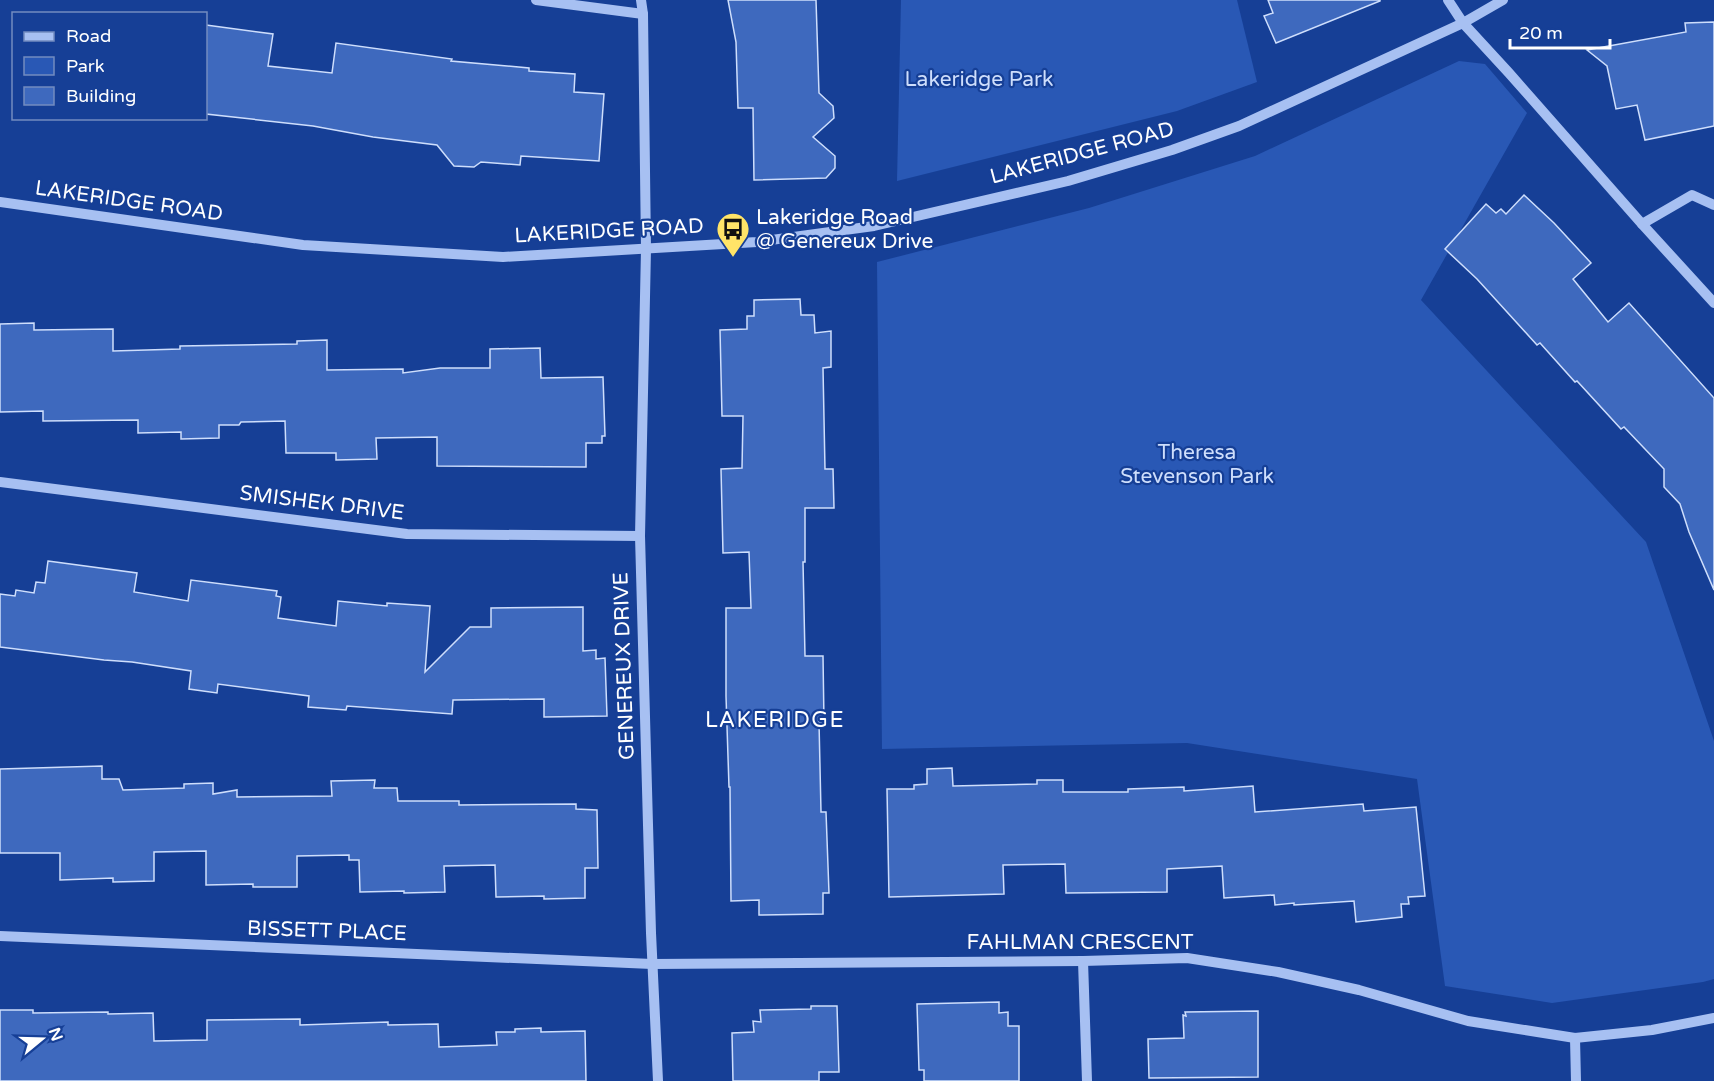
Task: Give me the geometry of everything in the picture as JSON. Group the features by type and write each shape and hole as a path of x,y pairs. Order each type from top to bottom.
{"street":[{"path":"536,0 643,14"},
{"name":"GENEREUX DRIVE","path":"641,0 646,249 640,536 652,964 658,1081"},
{"path":"1448,0 1462,23 1714,303"},
{"name":"LAKERIDGE ROAD","path":"0,202 303,245 502,257 758,242 874,226 1068,181 1172,150 1239,126 1462,23 1503,0"},
{"path":"1641,224 1692,195 1714,205"},
{"name":"SMISHEK DRIVE","path":"0,482 407,534 640,536"},
{"name":"BISSETT PLACE","path":"0,936 652,964"},
{"name":"FAHLMAN CRESCENT","path":"652,964 1083,961 1186,958 1278,972 1359,990 1468,1022 1575,1038 1652,1030 1714,1018"},
{"path":"1083,961 1087,1081"},
{"path":"1575,1038 1576,1081"}],"green space":[{"name":"Lakeridge Park","path":"901,0 1237,0 1257,82 1177,111 897,181"},
{"name":"Theresa Stevenson Park","path":"1459,61 1485,64 1527,113 1421,300 1646,542 1714,741 1714,979 1703,982 1552,1003 1445,986 1417,779 1187,743 882,749 877,262 1089,208 1255,156"}],"building":[{"path":"728,0 816,0 819,93 833,106 834,118 813,137 835,156 835,168 826,178 754,180 753,108 738,108 736,42"},
{"path":"1268,0 1380,1 1276,43 1264,16 1273,13"},
{"path":"1714,22 1714,126 1645,140 1637,105 1616,109 1607,66 1587,50 1686,32 1685,23"},
{"path":"207,25 273,34 268,66 332,73 336,43 452,59 451,61 529,68 529,71 575,74 574,92 604,94 599,161 521,156 520,165 481,162 474,167 454,166 437,145 313,126 207,114"},
{"path":"1524,195 1591,263 1573,279 1608,322 1629,303 1714,398 1714,590 1689,532 1680,504 1664,487 1664,469 1624,427 1621,429 1540,343 1537,345 1477,279 1445,249 1486,204 1496,213 1501,209 1506,214"},
{"path":"800,299 801,315 814,315 815,333 831,331 831,367 823,368 825,469 833,469 834,508 805,508 805,562 803,562 805,656 823,656 824,722 819,722 821,812 826,812 829,893 823,893 823,914 759,915 759,900 731,901 726,608 751,608 749,552 723,553 721,469 742,468 743,416 722,416 720,330 747,329 747,316 754,316 754,300"},
{"path":"34,323 34,330 113,329 113,351 180,349 180,346 297,344 297,341 327,340 327,370 403,369 403,373 440,368 490,368 490,349 540,348 541,378 603,377 605,436 602,436 602,443 586,443 586,467 437,466 437,437 376,438 377,459 336,460 336,453 286,453 285,421 219,425 219,438 181,439 181,432 138,433 138,420 43,421 43,411 0,412 0,324"},
{"path":"48,561 137,573 134,592 188,601 191,580 277,591 276,596 281,597 278,618 336,626 338,601 387,606 387,603 430,606 425,672 470,627 491,627 491,608 583,607 583,651 596,650 596,659 605,658 607,716 544,717 544,699 453,700 452,714 347,706 346,710 308,707 309,696 218,684 217,693 189,689 191,671 0,647 0,594 15,596 16,590 34,593 36,582 45,583"},
{"path":"102,766 102,779 119,779 123,790 184,788 184,784 213,783 213,794 237,790 237,797 332,796 331,781 375,780 374,788 397,788 398,801 459,801 459,805 576,804 576,809 597,810 598,868 585,868 585,898 544,899 544,896 496,897 495,865 444,866 445,892 360,892 359,860 349,860 349,855 297,856 297,887 253,887 253,884 206,885 206,851 154,852 154,881 113,882 113,878 60,880 60,853 0,853 0,769"},
{"path":"952,768 953,786 1037,784 1037,780 1063,780 1063,792 1128,792 1128,789 1184,787 1184,791 1253,786 1255,812 1363,804 1364,811 1416,807 1425,896 1408,897 1409,904 1401,904 1402,917 1356,922 1354,901 1275,905 1274,895 1224,898 1222,866 1167,869 1167,892 1066,893 1065,864 1003,865 1004,894 889,897 887,789 914,789 914,785 927,784 927,769"},
{"path":"999,1002 999,1013 1008,1012 1008,1026 1019,1026 1019,1081 924,1081 924,1070 919,1070 917,1004"},
{"path":"811,1006 837,1006 839,1072 819,1072 819,1081 733,1081 732,1033 754,1032 753,1021 761,1022 760,1010 811,1009"},
{"path":"0,1010 33,1010 33,1013 153,1013 154,1041 207,1040 207,1020 300,1019 300,1025 388,1022 388,1025 438,1024 439,1047 497,1045 496,1032 515,1032 515,1029 541,1028 541,1032 585,1031 586,1081 0,1081"},
{"path":"1258,1011 1258,1077 1149,1078 1148,1039 1184,1038 1183,1015 1186,1016 1185,1012"}],"place":[{"name":"Lakeridge Road @ Genereux Drive","path":"733,258"}],"district":[{"name":"LAKERIDGE","path":"775,720"}]}
